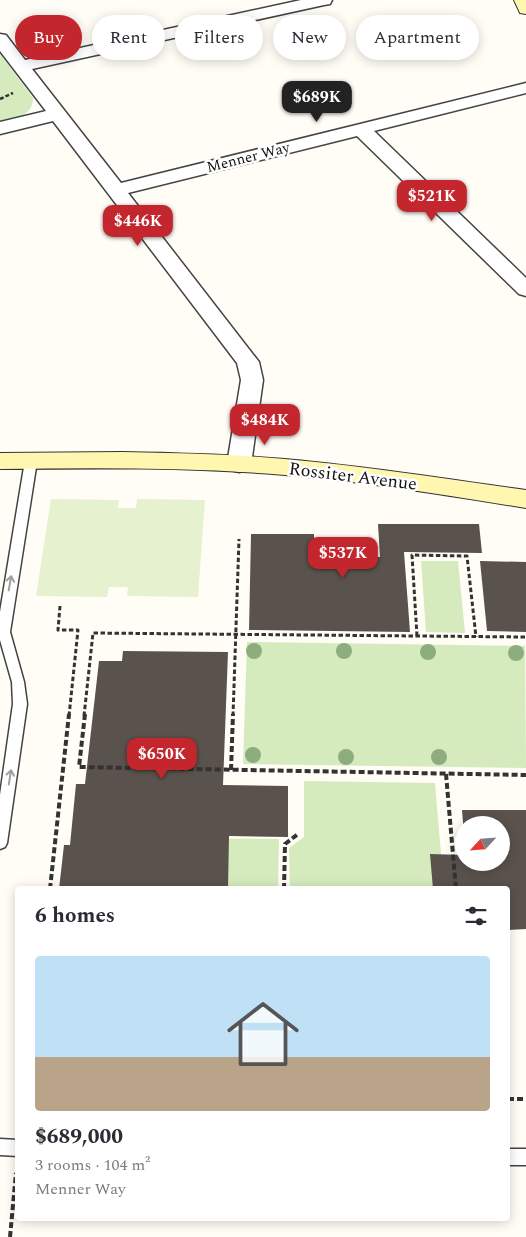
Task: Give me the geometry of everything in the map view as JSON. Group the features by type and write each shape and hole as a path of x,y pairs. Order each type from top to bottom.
{"street":[{"path":"21,66 324,0"},
{"path":"523,0 526,9"},
{"path":"0,39 248,362 252,380 239,464"},
{"name":"Menner Way","path":"116,190 526,88"},
{"path":"0,128 58,114"},
{"path":"362,129 526,290"},
{"name":"Rossiter Avenue","path":"0,461 107,460 239,464 326,471 526,499"}],"lane":[{"path":"0,843 20,704 18,682 4,632 6,605 31,460"},
{"path":"0,1147 15,1148"},
{"path":"510,1156 526,1157"}],"path":[{"path":"231,770 239,539"},
{"path":"417,636 412,555 467,556 476,637"},
{"path":"50,886 78,630 58,630 60,606"},
{"path":"526,637 93,633 79,767 526,775"},
{"path":"446,774 456,886"},
{"path":"284,886 285,844 298,834"},
{"path":"510,1098 526,1099"},
{"path":"10,1237 15,1182"}],"green space":[{"path":"0,54 33,98 30,109 22,116 0,122"},
{"path":"51,499 119,500 118,508 136,508 137,499 205,500 198,597 127,596 128,587 109,587 107,597 36,596"},
{"path":"421,561 458,561 465,633 426,632"},
{"path":"247,642 525,646 526,768 243,764"},
{"path":"304,781 435,783 444,886 290,886 289,848 304,837"},
{"path":"149,838 279,839 278,886 145,886"}],"building":[{"path":"378,524 479,524 482,553 404,552 410,632 249,630 251,534 314,534 314,556 380,557"},
{"path":"480,561 526,562 526,632 487,631"},
{"path":"123,651 228,652 223,785 288,786 288,837 229,836 228,886 59,886 64,845 70,845 76,784 85,784 99,661 122,661"},
{"path":"462,810 526,810 526,929 510,930 510,886 433,886 430,854 455,855 455,871 510,871 510,816 462,816"}]}
